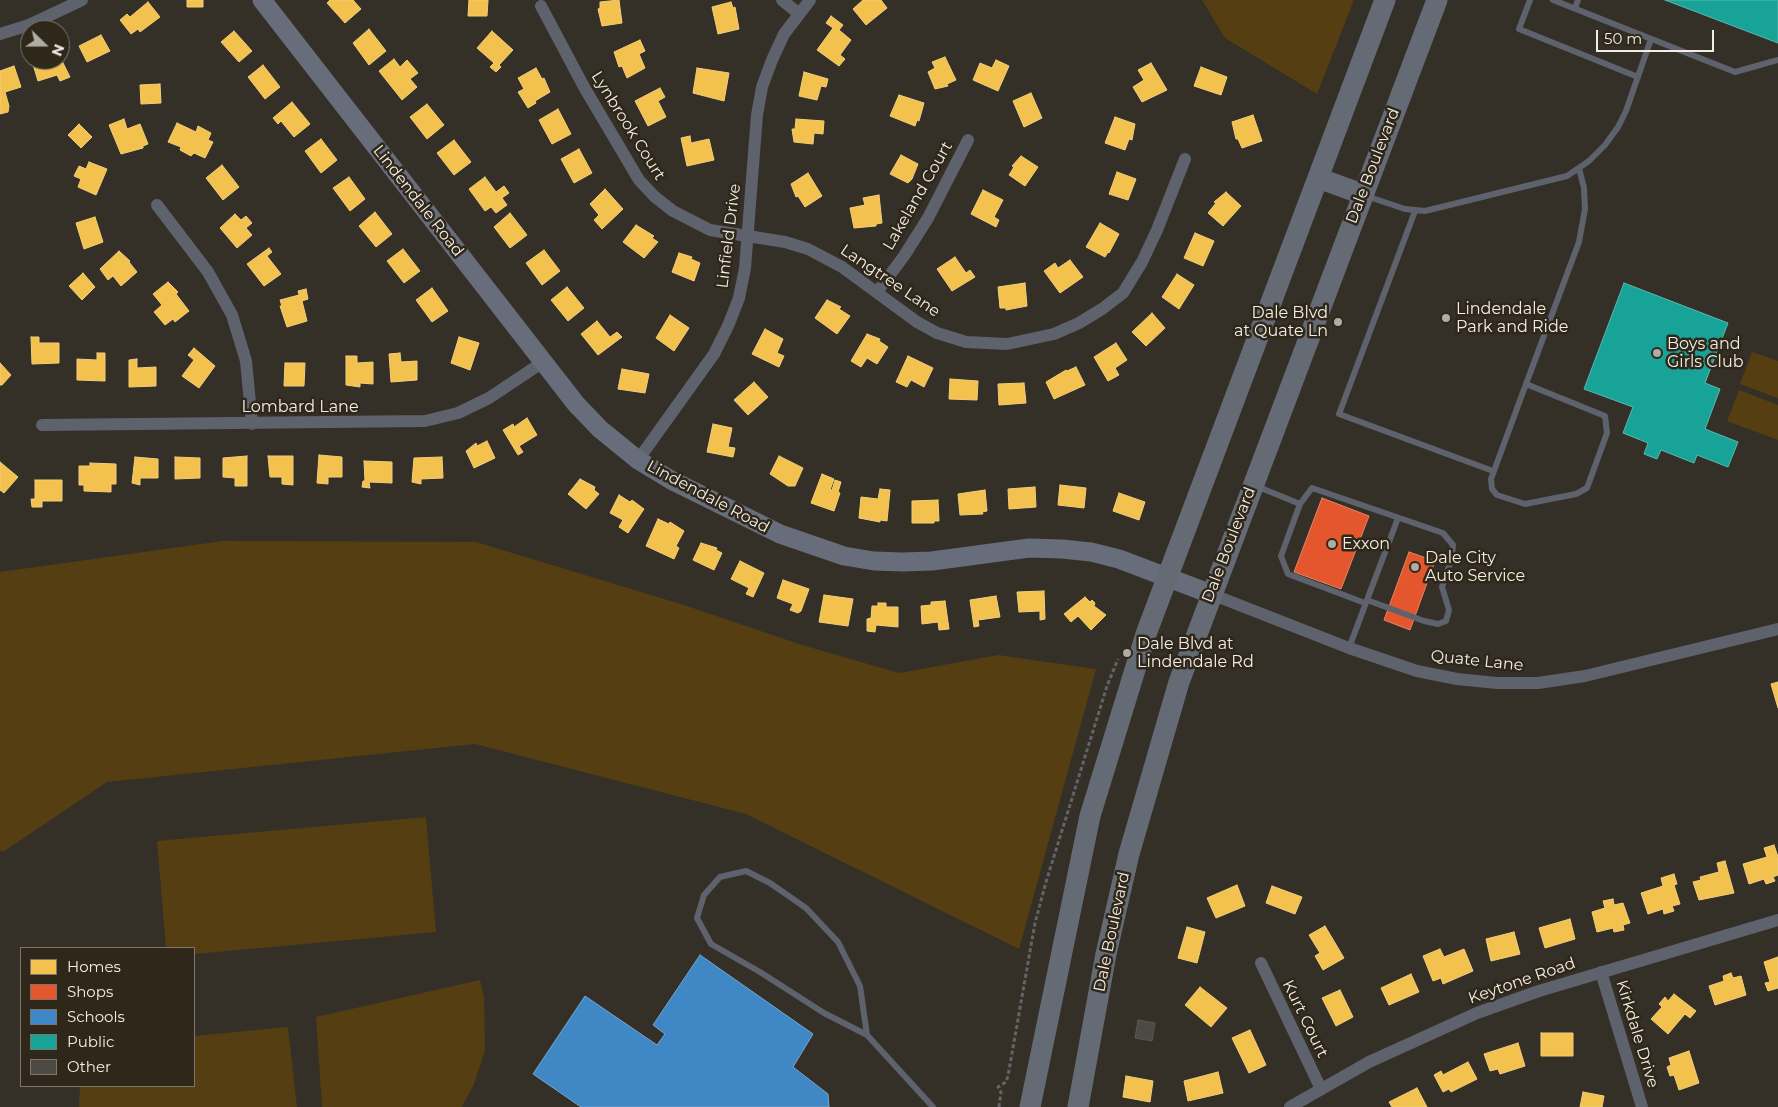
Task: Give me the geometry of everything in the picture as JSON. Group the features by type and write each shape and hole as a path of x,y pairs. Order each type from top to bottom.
{"main road":[{"path":"1030,1107 1090,816 1146,634 1385,0"},
{"name":"Dale Boulevard","path":"1078,1107 1106,954 1129,854 1159,744 1211,594 1437,0"},
{"path":"1318,178 1362,194"}],"street":[{"path":"0,34 29,25 82,0"},
{"name":"Lindendale Road","path":"262,0 576,404 600,429 638,460 671,480 780,534 844,556 874,561 903,562 932,561 1030,548 1091,552 1119,559 1211,594"},
{"path":"782,0 798,13"},
{"name":"Linfield Drive","path":"638,460 714,354 728,326 744,275 756,115 762,87 772,60 798,13 810,0"},
{"name":"Lynbrook Court","path":"541,6 584,87 639,180 673,212 693,223 724,233 748,237"},
{"name":"Lakeland Court","path":"877,292 904,256 928,218 968,140"},
{"name":"Langtree Lane","path":"748,237 785,242 808,249 830,259 917,322 937,333 966,342 1007,344 1034,340 1071,327 1102,309 1123,292 1142,262 1157,230 1185,159"},
{"path":"157,205 208,272 232,315 246,361 252,424"},
{"name":"Lombard Lane","path":"42,425 425,421 458,413 489,398 543,362"},
{"name":"Quate Lane","path":"1211,594 1349,648 1417,671 1457,679 1497,683 1538,683 1585,676 1778,629"},
{"name":"Keytone Road","path":"1290,1107 1401,1047 1477,1013 1600,972 1778,920"},
{"name":"Kurt Court","path":"1261,964 1321,1089"},
{"name":"Kirkdale Drive","path":"1600,972 1642,1107"}],"lane":[{"path":"1530,0 1519,29 1638,77"},
{"path":"1553,0 1735,72 1778,60"},
{"path":"1575,8 1578,0"},
{"path":"1362,194 1415,211 1442,208 1566,176 1579,168 1605,145 1618,127 1626,111 1651,39"},
{"path":"1526,384 1605,416 1607,433 1601,452 1587,488 1576,494 1524,504 1497,496 1492,489 1490,479 1582,230 1585,209 1584,188 1579,168"},
{"path":"1415,211 1339,414 1494,470"},
{"path":"1252,485 1300,504"},
{"path":"1312,488 1443,533 1453,545 1452,558 1442,587 1449,610 1446,621 1438,624 1424,621 1288,574 1281,556 1300,504 1312,488"},
{"path":"1349,648 1398,518"},
{"path":"867,1035 860,986 838,942 806,908 770,883 746,870 720,876 704,895 697,918 711,944 760,972 824,1013 867,1035 933,1107"}],"path":[{"path":"999,1107 1001,1092 998,1088 1006,1082 1008,1076 1035,923 1107,686 1119,656"}],"shaded area":[{"path":"1202,0 1354,0 1317,94 1225,38"},
{"path":"1752,352 1778,361 1778,398 1740,384"},
{"path":"1739,390 1778,405 1778,440 1727,421"},
{"path":"223,541 476,542 684,605 802,645 899,673 998,655 1096,669 1019,949 746,814 475,744 107,782 3,852 0,851 0,572"},
{"path":"426,817 436,932 195,954 195,947 166,947 157,841"},
{"path":"480,980 484,998 485,1050 474,1084 462,1107 322,1107 316,1017"},
{"path":"288,1027 297,1107 79,1107 80,1087 195,1087 195,1036"}],"building: Homes":[{"path":"187,0 203,0 203,7 187,7"},
{"path":"330,0 353,0 361,9 345,23 327,3"},
{"path":"469,0 488,0 487,16 468,16"},
{"path":"619,0 622,23 602,26 598,9 600,8 600,2"},
{"path":"863,0 881,0 887,8 866,25 853,9"},
{"path":"148,2 160,17 140,32 138,29 131,34 120,20 127,14 130,17"},
{"path":"731,2 733,8 735,7 739,29 718,34 712,7"},
{"path":"831,16 843,25 839,30 851,40 840,55 845,59 839,66 817,50 833,28 826,23"},
{"path":"369,29 386,51 369,65 353,43"},
{"path":"234,31 252,51 239,62 221,42"},
{"path":"492,31 513,50 499,65 501,67 496,72 490,67 494,63 477,48"},
{"path":"101,35 110,51 87,62 79,46"},
{"path":"640,40 645,51 639,54 645,68 627,78 622,66 619,67 614,52"},
{"path":"945,57 956,80 947,84 948,86 935,89 928,72 935,68 932,62"},
{"path":"394,59 400,67 407,60 418,73 410,79 417,87 402,100 379,71"},
{"path":"996,60 1009,66 998,91 973,80 980,63 992,68"},
{"path":"1151,63 1167,90 1142,102 1133,87 1144,80 1138,70"},
{"path":"263,65 280,87 265,99 248,77"},
{"path":"14,66 21,87 5,92 9,106 8,112 0,114 0,71"},
{"path":"1201,67 1227,77 1221,95 1194,86"},
{"path":"536,68 542,79 544,78 550,92 535,101 536,103 528,108 518,92 524,89 518,78"},
{"path":"697,68 729,73 724,101 693,93"},
{"path":"35,70 66,70 70,77 60,81 57,75 38,81"},
{"path":"804,72 828,79 826,87 821,86 817,100 799,96"},
{"path":"160,84 161,103 141,104 140,85"},
{"path":"660,88 665,97 658,101 666,117 648,126 635,101"},
{"path":"1031,93 1042,118 1024,127 1013,101"},
{"path":"899,95 924,103 919,121 917,120 915,126 890,116"},
{"path":"292,102 310,124 294,137 281,121 278,124 273,118"},
{"path":"427,104 444,125 427,139 410,117"},
{"path":"558,109 571,134 552,144 539,120"},
{"path":"1253,115 1262,141 1242,148 1238,139 1236,139 1232,122"},
{"path":"1115,117 1135,124 1132,140 1129,139 1125,150 1105,143"},
{"path":"124,119 127,129 140,124 148,144 143,146 143,148 121,154 109,125"},
{"path":"796,119 824,121 823,134 814,133 813,144 794,142 792,129 795,129"},
{"path":"177,123 196,132 198,126 211,133 208,140 213,142 205,158 194,153 191,156 180,150 181,147 168,142"},
{"path":"79,124 92,137 81,148 68,135"},
{"path":"690,136 691,143 709,139 714,160 687,166 681,138"},
{"path":"321,139 337,160 321,173 305,151"},
{"path":"454,140 471,162 454,175 437,153"},
{"path":"579,149 592,173 574,183 561,159"},
{"path":"901,155 918,164 912,179 908,183 890,174"},
{"path":"1021,156 1038,167 1025,186 1009,175 1014,167 1012,166"},
{"path":"89,162 107,169 96,195 78,187 81,179 74,176 79,166 86,169"},
{"path":"222,165 239,187 223,200 206,178"},
{"path":"1117,172 1136,179 1128,200 1109,194"},
{"path":"808,173 822,196 805,207 798,196 796,197 791,184"},
{"path":"349,177 365,199 350,211 333,188"},
{"path":"485,177 496,192 504,186 509,193 502,198 507,205 496,213 491,207 485,211 469,189"},
{"path":"605,189 623,209 602,229 594,220 599,215 590,204"},
{"path":"983,190 1003,200 994,217 999,220 996,227 971,214"},
{"path":"1226,192 1241,206 1223,226 1208,213 1216,203 1214,202"},
{"path":"879,195 882,223 876,224 876,226 854,228 850,208 865,205 863,198"},
{"path":"375,212 392,234 376,247 359,226"},
{"path":"510,213 527,235 510,248 494,227"},
{"path":"235,214 241,220 246,216 252,223 246,228 252,235 237,248 220,228"},
{"path":"95,217 103,242 84,249 76,223"},
{"path":"1100,223 1119,234 1105,257 1086,247"},
{"path":"636,225 654,236 652,238 658,242 644,258 623,242"},
{"path":"1195,233 1214,241 1203,266 1184,258"},
{"path":"269,248 272,252 267,256 281,274 264,286 247,264"},
{"path":"403,249 420,271 404,283 387,261"},
{"path":"544,250 560,271 542,285 526,263"},
{"path":"119,251 130,261 137,272 121,286 113,276 108,280 100,269"},
{"path":"679,253 692,257 691,259 700,263 694,281 672,272"},
{"path":"955,257 966,273 970,270 975,277 952,291 937,269"},
{"path":"1070,260 1083,277 1060,293 1044,271 1055,263 1058,268"},
{"path":"83,273 95,287 82,300 69,286"},
{"path":"1177,274 1194,285 1179,309 1162,297"},
{"path":"168,282 178,292 176,294 189,311 175,322 173,319 165,325 154,312 162,305 153,294"},
{"path":"1025,283 1027,306 1006,310 1006,308 1000,308 998,287"},
{"path":"567,287 584,308 568,321 551,300"},
{"path":"432,288 448,311 432,322 416,300"},
{"path":"306,289 308,299 302,301 307,321 287,327 280,306 282,306 280,300 299,295 298,291"},
{"path":"827,300 841,307 839,309 850,316 837,334 815,318"},
{"path":"1152,313 1165,328 1146,346 1132,332"},
{"path":"670,315 689,328 674,351 656,338"},
{"path":"597,321 610,337 617,332 622,337 598,355 581,334"},
{"path":"765,329 783,339 777,353 784,356 779,367 752,354"},
{"path":"867,334 880,339 879,341 888,347 877,364 867,358 861,367 851,361"},
{"path":"31,337 39,337 39,343 59,343 59,363 32,364"},
{"path":"459,337 479,343 470,370 451,363"},
{"path":"1116,343 1127,360 1115,368 1119,375 1108,381 1094,357"},
{"path":"194,348 215,366 199,388 182,376 194,360 188,355"},
{"path":"97,353 105,353 105,381 77,380 77,359 97,360"},
{"path":"400,353 401,362 417,361 417,380 391,382 389,354"},
{"path":"346,356 357,356 357,363 373,362 373,384 360,383 360,387 346,385"},
{"path":"908,356 933,368 924,387 911,380 907,387 896,382"},
{"path":"137,359 137,368 156,367 156,386 129,387 129,360"},
{"path":"0,363 11,375 2,385 0,385"},
{"path":"285,363 305,363 304,386 284,386"},
{"path":"1076,367 1085,385 1054,399 1046,382 1066,370"},
{"path":"622,369 649,374 645,393 618,389"},
{"path":"950,379 978,381 977,400 949,399"},
{"path":"754,382 768,397 748,415 734,400"},
{"path":"1024,383 1026,403 999,405 998,384"},
{"path":"527,418 537,435 519,446 523,452 518,455 503,430 513,424 514,427"},
{"path":"713,424 732,428 728,447 735,448 733,457 707,452"},
{"path":"487,441 495,458 474,468 466,451 476,443 477,446"},
{"path":"319,455 342,457 342,477 328,477 328,484 317,483"},
{"path":"247,456 247,486 235,486 235,478 223,477 223,458"},
{"path":"268,456 293,456 293,485 282,484 282,477 270,477"},
{"path":"779,456 803,468 795,486 788,486 770,474"},
{"path":"135,457 158,459 158,478 140,478 140,485 132,483"},
{"path":"175,457 200,458 200,478 175,479"},
{"path":"442,457 443,478 421,479 421,484 412,482 414,458"},
{"path":"364,461 392,462 392,483 369,482 370,488 362,487 363,481 365,481"},
{"path":"0,462 18,477 4,493 0,490"},
{"path":"90,463 116,464 116,484 111,484 111,492 84,491 84,485 79,485 79,466 90,466"},
{"path":"822,474 834,479 830,490 832,490 835,480 841,482 838,492 840,493 834,511 811,503"},
{"path":"580,479 595,487 594,490 599,494 586,509 568,494"},
{"path":"35,480 62,480 62,501 42,501 42,507 32,507 31,499 35,499"},
{"path":"1060,485 1086,488 1084,508 1058,505"},
{"path":"1035,487 1036,507 1009,509 1008,489"},
{"path":"880,489 890,490 887,521 880,520 880,522 859,518 861,497 878,499"},
{"path":"985,490 987,511 982,512 983,514 960,515 958,494"},
{"path":"1119,493 1145,502 1139,520 1113,511"},
{"path":"619,495 630,502 632,500 644,509 628,533 619,527 623,520 610,513"},
{"path":"938,500 939,521 934,521 934,523 912,523 912,501"},
{"path":"658,519 669,524 670,522 684,531 676,546 679,548 674,559 646,546"},
{"path":"701,543 717,548 716,550 722,553 714,570 693,560"},
{"path":"740,561 764,573 753,597 746,594 749,588 731,579"},
{"path":"783,580 809,589 801,611 798,613 790,610 793,604 777,598"},
{"path":"1044,591 1045,619 1040,620 1040,611 1019,612 1017,592"},
{"path":"824,595 853,599 848,626 819,622"},
{"path":"996,596 1000,617 978,620 979,626 974,627 970,600"},
{"path":"1085,597 1090,602 1092,600 1095,603 1094,606 1106,615 1091,630 1078,616 1071,622 1064,614"},
{"path":"945,601 949,629 939,630 938,622 922,624 921,606 931,605 931,602"},
{"path":"878,603 886,603 886,607 898,607 898,627 876,625 875,632 867,631 867,619 871,618 872,606 878,606"},
{"path":"1778,682 1778,708 1771,684"},
{"path":"1774,845 1778,857 1778,875 1773,877 1775,881 1766,884 1764,879 1749,884 1743,864 1767,857 1764,848"},
{"path":"1725,861 1734,893 1699,900 1693,882 1701,880 1700,877 1719,872 1717,863"},
{"path":"1674,874 1677,884 1674,885 1680,904 1672,906 1674,911 1664,914 1663,909 1648,914 1641,893 1663,886 1661,878"},
{"path":"1237,885 1245,906 1216,918 1207,898"},
{"path":"1272,886 1302,897 1295,914 1266,903"},
{"path":"1613,899 1614,905 1623,903 1630,923 1623,925 1624,930 1614,932 1613,928 1597,932 1592,912 1605,908 1603,901"},
{"path":"1570,919 1575,939 1545,948 1539,928"},
{"path":"1325,926 1344,958 1323,970 1315,956 1320,953 1309,935"},
{"path":"1187,927 1205,932 1197,963 1178,958"},
{"path":"1514,932 1520,954 1491,961 1486,939"},
{"path":"1440,949 1444,957 1464,949 1473,971 1443,984 1441,978 1433,981 1423,956"},
{"path":"1778,957 1778,988 1768,991 1765,983 1770,982 1764,962"},
{"path":"1731,973 1733,978 1741,976 1746,995 1715,1005 1709,986 1724,981 1723,976"},
{"path":"1411,974 1419,992 1389,1005 1381,988"},
{"path":"1200,987 1227,1008 1211,1027 1185,1005"},
{"path":"1340,990 1353,1017 1336,1026 1322,998"},
{"path":"1674,994 1696,1011 1690,1018 1685,1014 1668,1034 1651,1019 1662,1007 1659,1004 1665,997 1668,1001"},
{"path":"1250,1030 1266,1065 1249,1073 1232,1038"},
{"path":"1541,1033 1573,1033 1573,1056 1541,1056"},
{"path":"1518,1043 1525,1066 1500,1074 1498,1069 1490,1071 1484,1054"},
{"path":"1689,1051 1699,1083 1679,1090 1674,1075 1670,1076 1667,1067 1671,1065 1669,1058"},
{"path":"1468,1062 1477,1079 1451,1092 1449,1089 1443,1092 1434,1075 1441,1071 1443,1075"},
{"path":"1218,1072 1223,1093 1188,1101 1184,1081"},
{"path":"1126,1076 1153,1081 1150,1102 1123,1097"},
{"path":"1417,1088 1427,1107 1392,1107 1389,1102"},
{"path":"1583,1092 1604,1096 1602,1107 1580,1107"}],"building: Shops":[{"name":"Exxon","path":"1322,498 1369,516 1341,589 1294,572"},
{"path":"1409,552 1435,561 1410,630 1384,620"}],"building: Schools":[{"path":"700,955 813,1034 793,1067 828,1094 829,1107 581,1107 533,1074 585,996 657,1045 665,1034 653,1025"}],"building: Public":[{"path":"1665,0 1778,0 1778,43"},
{"name":"Boys and Girls Club","path":"1624,283 1728,323 1705,383 1720,389 1705,429 1738,442 1728,467 1697,455 1694,463 1661,450 1657,459 1644,454 1648,443 1623,433 1633,407 1584,389"}],"building: Other":[{"path":"1138,1020 1155,1023 1152,1041 1135,1038"}],"place":[{"name":"Lindendale Park and Ride","path":"1446,318"},
{"name":"Dale Blvd at Quate Ln","path":"1338,322"},
{"name":"Boys and Girls Club","path":"1657,353"},
{"name":"Exxon","path":"1332,544"},
{"name":"Dale City Auto Service","path":"1415,567"},
{"name":"Dale Blvd at Lindendale Rd","path":"1127,653"}]}
